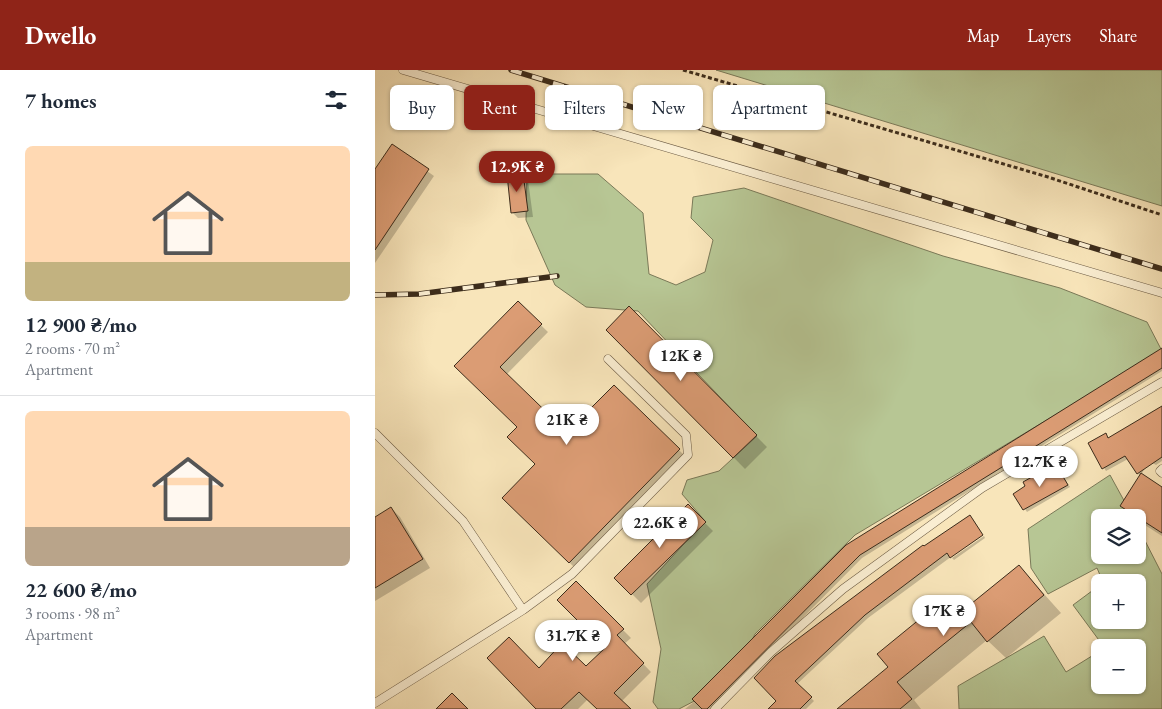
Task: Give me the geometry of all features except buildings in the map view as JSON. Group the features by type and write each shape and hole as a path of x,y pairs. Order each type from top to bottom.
{"lane":[{"path":"403,70 1162,293"},
{"path":"375,703 523,610 572,574 688,455 686,435 608,359"},
{"path":"715,709 771,652 843,589 982,488 1162,382"},
{"path":"375,433 463,521 523,610"}],"path":[{"path":"683,70 1039,174 1162,215"}],"green space":[{"path":"716,70 1162,70 1162,206 825,103 825,85 765,85"},
{"path":"527,174 598,174 643,213 649,274 676,285 705,272 713,240 691,218 693,197 744,188 943,256 1060,288 1147,322 1162,351 855,535 755,634 741,662 702,697 679,709 658,709 653,702 661,649 647,584 705,521 682,494 687,480 719,471 757,436 638,311 586,307 555,285 526,220"},
{"path":"1110,475 1129,509 1091,509 1091,564 1146,564 1146,543 1162,574 1162,709 959,709 958,686 1044,636 1066,672 1091,657 1091,694 1146,694 1146,639 1098,639 1073,605 1091,592 1091,629 1146,629 1146,574 1100,574 1097,568 1048,594 1031,568 1028,529"}],"railway":[{"path":"511,70 1162,269"},
{"path":"375,295 419,294 557,276"}]}
